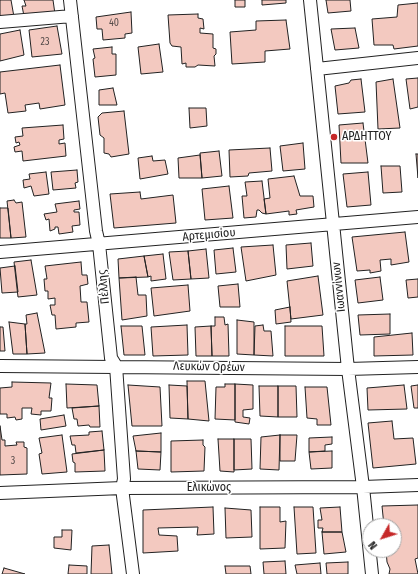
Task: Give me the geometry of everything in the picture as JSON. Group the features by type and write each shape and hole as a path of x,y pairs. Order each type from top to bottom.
{"street":[{"name":"Πέλλης","path":"70,0 96,231 100,244 111,358 116,366 124,480 122,488 132,574"},
{"name":"Ιωαννίνων","path":"310,0 348,369 372,574"},
{"path":"0,22 72,16"},
{"path":"316,69 418,58"},
{"name":"Αρτεμισίου","path":"0,252 418,217"},
{"name":"Λευκών Ορέων","path":"0,366 348,369 418,367"},
{"name":"Ελικώνος","path":"0,493 122,488 363,487 418,485"}],"building":[{"path":"0,0 11,0 14,17 0,19"},
{"path":"24,0 53,0 55,14 24,16 22,6 26,6"},
{"path":"235,0 245,0 245,7 235,7"},
{"path":"262,0 286,0 286,3 262,5"},
{"path":"326,0 350,0 351,11 328,13"},
{"path":"418,3 418,46 394,49 393,45 374,45 372,19 397,17 398,5"},
{"path":"131,12 132,33 125,34 125,38 103,40 102,29 97,29 96,17"},
{"path":"198,14 198,18 203,19 204,29 200,28 200,33 213,34 213,48 216,49 216,54 214,56 215,66 198,65 195,67 186,67 186,63 182,64 181,47 172,46 170,43 168,15"},
{"path":"286,20 290,49 265,51 265,62 232,64 230,32 256,30 256,21"},
{"path":"57,26 62,54 32,57 29,30"},
{"path":"355,28 359,48 335,50 331,29"},
{"path":"20,30 24,55 0,61 0,34"},
{"path":"159,44 163,72 141,74 138,47"},
{"path":"112,47 112,54 116,54 116,75 95,77 93,59 95,58 93,49"},
{"path":"60,65 65,105 40,109 39,103 25,105 26,111 8,113 5,93 0,94 0,72"},
{"path":"418,78 418,107 410,109 406,79"},
{"path":"361,79 365,112 338,114 335,86 349,83 351,80"},
{"path":"393,79 400,128 378,129 376,82"},
{"path":"113,88 117,105 99,105 99,90"},
{"path":"189,108 206,108 207,126 190,128"},
{"path":"124,111 129,154 111,157 109,154 104,153 104,138 100,135 98,117 102,113"},
{"path":"363,123 368,163 341,163 339,125"},
{"path":"63,125 64,139 59,140 59,144 65,143 66,156 23,161 22,151 15,152 14,147 20,145 19,142 16,143 15,137 23,136 22,128"},
{"path":"303,143 305,169 283,171 280,146"},
{"path":"270,148 272,171 249,173 248,176 230,177 229,150"},
{"path":"219,151 222,176 202,178 200,153"},
{"path":"416,154 418,154 418,178"},
{"path":"200,155 202,178 179,178 178,158"},
{"path":"152,156 153,161 165,160 168,174 140,179 138,158"},
{"path":"381,166 400,166 402,192 383,193"},
{"path":"77,170 78,182 75,183 76,188 53,190 51,172"},
{"path":"46,172 49,194 34,196 31,186 24,188 23,180 30,179 29,174"},
{"path":"368,172 371,205 347,207 343,174"},
{"path":"294,176 300,196 313,196 314,207 296,210 297,214 289,215 289,211 266,214 264,199 270,198 268,179"},
{"path":"262,181 266,214 257,210 256,217 244,218 242,196 247,196 245,182"},
{"path":"229,186 233,218 205,220 202,189"},
{"path":"140,192 141,199 173,195 176,223 114,228 110,194"},
{"path":"14,200 16,203 22,202 26,237 11,238 7,201"},
{"path":"79,201 80,209 74,210 74,212 79,212 80,225 72,226 73,232 59,234 58,227 55,227 55,229 50,231 49,219 46,220 44,214 57,212 55,204"},
{"path":"0,208 8,208 11,238 0,238"},
{"path":"405,232 409,262 391,265 391,259 380,260 381,271 370,273 370,270 357,271 352,237"},
{"path":"311,243 313,266 287,269 286,245"},
{"path":"273,245 276,275 246,281 241,247"},
{"path":"233,248 236,272 216,274 214,250"},
{"path":"206,249 209,278 191,279 188,251"},
{"path":"188,251 191,279 173,280 169,252"},
{"path":"163,254 166,279 151,281 151,276 148,277 144,256"},
{"path":"144,256 148,277 119,278 118,259"},
{"path":"31,260 37,295 18,297 14,262"},
{"path":"81,262 82,275 87,275 88,284 80,286 81,302 87,302 89,322 76,323 76,327 56,329 55,315 52,315 50,305 55,305 55,298 48,299 48,291 45,291 44,279 47,279 45,266"},
{"path":"15,266 18,292 2,293 0,268"},
{"path":"318,276 323,315 291,319 287,281"},
{"path":"136,277 138,295 146,295 147,316 122,320 119,278"},
{"path":"380,277 383,300 358,303 355,280"},
{"path":"418,279 418,297 408,298 406,280"},
{"path":"238,284 240,307 220,307 218,286"},
{"path":"188,285 190,311 154,316 151,288"},
{"path":"290,307 291,322 276,324 275,310"},
{"path":"37,313 45,353 27,354 25,324 27,324 26,315"},
{"path":"390,314 390,334 360,335 358,315"},
{"path":"215,317 224,317 225,325 228,324 229,356 212,356 211,326 215,326"},
{"path":"237,320 254,322 254,355 237,354"},
{"path":"9,322 25,324 27,354 13,354"},
{"path":"187,325 188,355 153,356 151,327"},
{"path":"263,325 264,331 271,331 273,356 254,355 255,326"},
{"path":"121,326 142,326 145,355 124,355"},
{"path":"211,326 212,356 196,356 195,327"},
{"path":"285,326 322,326 324,356 285,356"},
{"path":"0,327 3,327 5,351 0,351"},
{"path":"412,333 413,355 374,356 374,337"},
{"path":"187,381 205,381 209,421 188,419"},
{"path":"12,382 51,383 49,398 52,398 51,411 41,411 41,415 31,414 32,408 22,408 22,419 16,420 15,417 7,418 7,414 0,414 0,388 12,387"},
{"path":"66,384 97,385 99,406 67,408"},
{"path":"225,384 235,384 235,420 215,419 216,387 225,387"},
{"path":"235,384 253,385 253,409 243,410 243,417 250,418 249,424 235,422"},
{"path":"128,385 160,387 162,426 132,426"},
{"path":"169,385 187,386 188,419 170,418"},
{"path":"404,385 407,409 368,410 367,388"},
{"path":"418,385 418,408 414,408 411,386"},
{"path":"259,386 278,386 278,417 260,416"},
{"path":"278,386 296,386 297,417 278,417"},
{"path":"305,387 327,387 331,425 317,425 317,419 307,418"},
{"path":"99,406 100,427 90,427 89,425 78,426 77,419 74,419 72,408"},
{"path":"64,415 66,426 41,430 40,419"},
{"path":"392,421 394,439 413,438 416,464 373,468 368,423"},
{"path":"0,426 2,440 5,440 5,446 17,445 16,442 24,442 24,447 27,448 27,474 0,475"},
{"path":"102,431 104,450 76,453 75,445 72,445 70,436 89,435 89,432"},
{"path":"161,433 161,452 136,451 133,436"},
{"path":"62,435 67,472 42,474 39,454 42,453 39,438"},
{"path":"280,435 297,435 295,461 280,461"},
{"path":"280,435 279,470 260,469 261,437"},
{"path":"332,437 332,444 325,445 325,451 309,452 309,438"},
{"path":"218,439 234,439 234,472 220,471"},
{"path":"234,439 251,439 252,469 234,470"},
{"path":"203,440 203,445 205,447 204,471 171,472 171,441"},
{"path":"104,450 105,471 75,472 75,463 73,462 72,454"},
{"path":"136,451 161,452 160,470 138,469"},
{"path":"332,451 332,468 311,469 309,452"},
{"path":"418,505 418,558 415,559 418,574 389,574 390,569 387,558 402,558 402,518 383,518 382,506"},
{"path":"213,507 214,534 197,535 198,527 158,528 159,535 177,536 178,551 143,553 143,510"},
{"path":"260,507 280,507 280,522 286,521 285,548 260,549"},
{"path":"294,507 313,507 316,553 297,554"},
{"path":"340,507 342,532 322,532 323,528 318,528 318,520 322,520 320,508"},
{"path":"225,508 251,510 252,537 226,538"},
{"path":"62,530 72,530 71,550 54,548 54,537 62,537"},
{"path":"322,532 342,532 346,552 324,554"},
{"path":"109,545 112,574 91,574 92,546"},
{"path":"285,561 286,574 264,574 263,562"},
{"path":"348,562 348,574 327,574 326,563"},
{"path":"320,563 321,574 297,574 295,565"},
{"path":"69,565 87,566 87,574 68,574"},
{"path":"225,566 250,566 251,574 226,574"},
{"path":"4,568 25,574 2,574"}],"place":[{"name":"ΑΡΔΗΤΤΟΥ","path":"334,137"}]}
